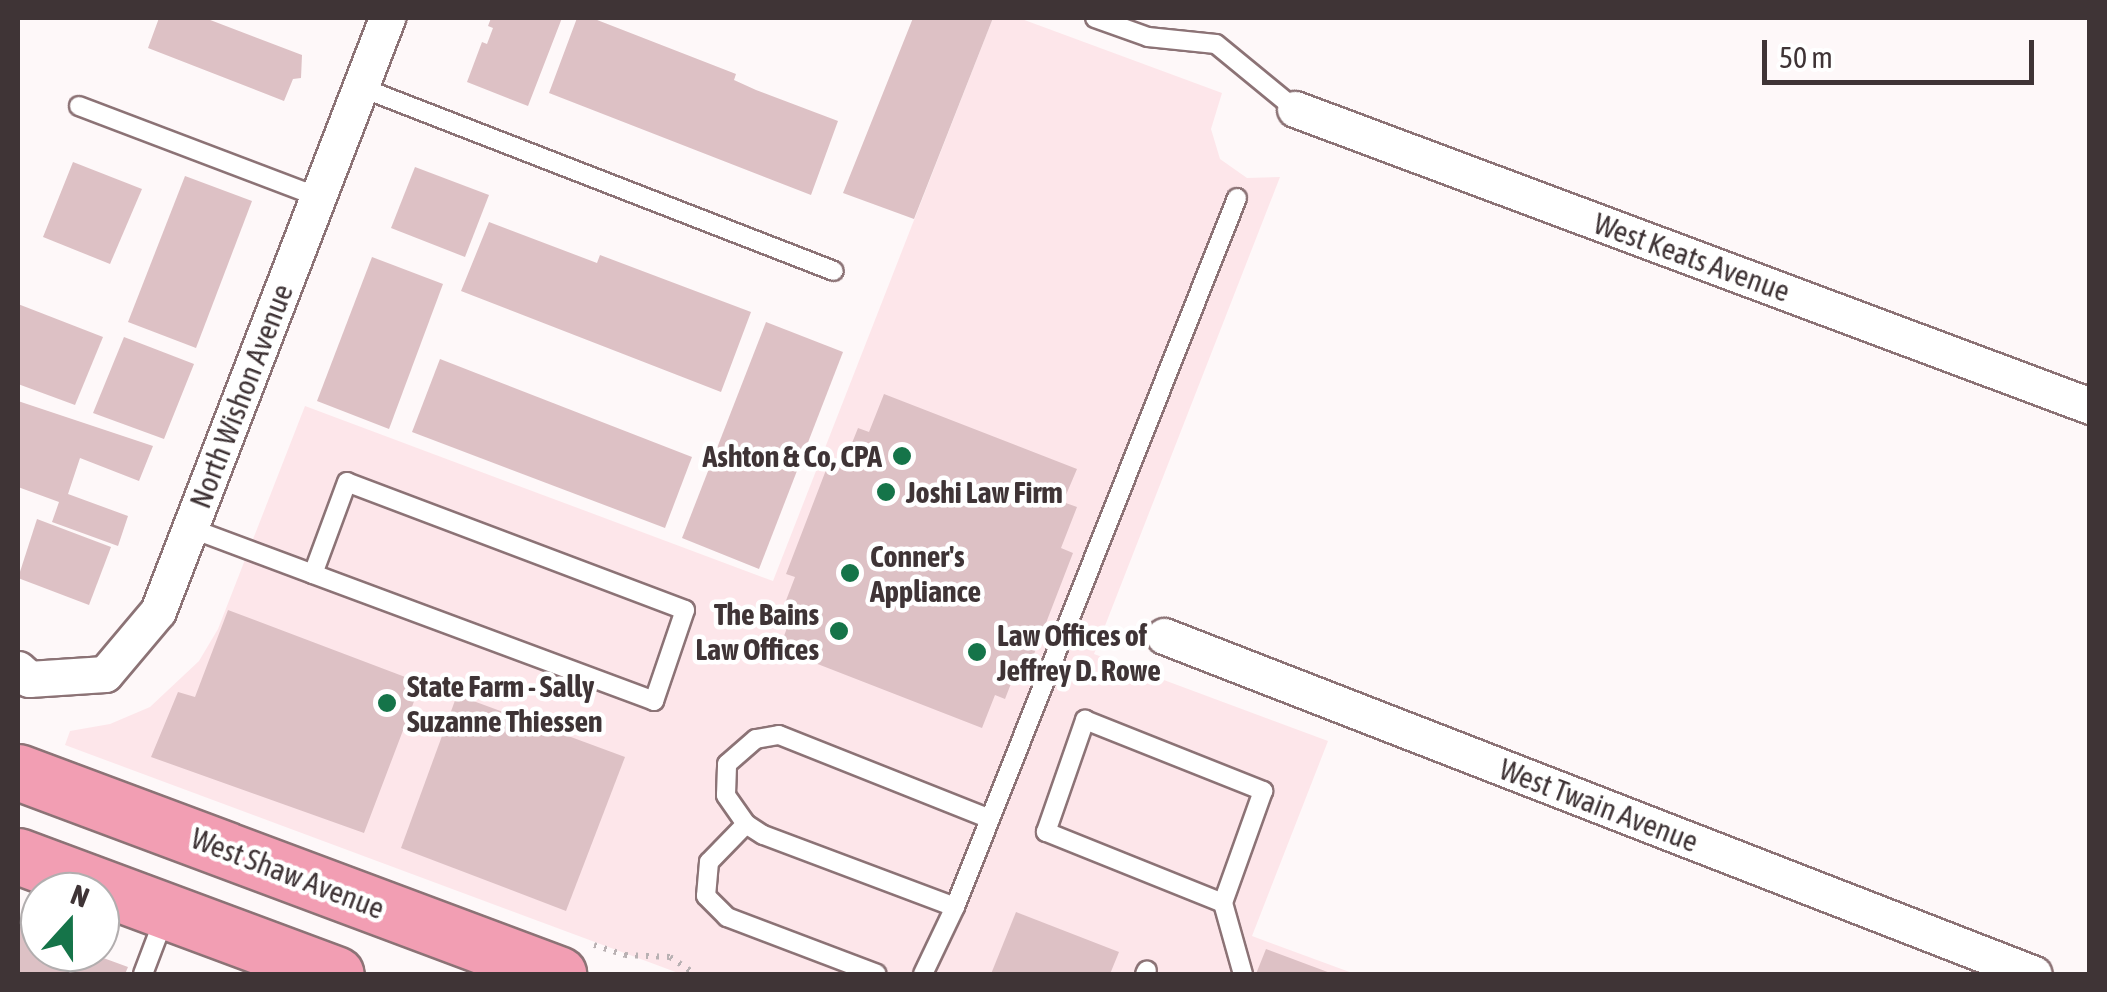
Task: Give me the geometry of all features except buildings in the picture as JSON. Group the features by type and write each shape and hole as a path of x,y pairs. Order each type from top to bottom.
{"main road":[{"name":"West Shaw Avenue","path":"18,772 558,974"},
{"path":"18,856 167,911 257,953 336,974"}],"street":[{"name":"North Wishon Avenue","path":"18,668 29,679 104,674 158,611 387,18"},
{"name":"West Keats Avenue","path":"1295,109 2090,406"},
{"name":"West Twain Avenue","path":"1164,636 2034,974"}],"lane":[{"path":"1095,18 1148,37 1216,44 1295,109"},
{"path":"360,88 834,271"},
{"path":"79,106 318,197"},
{"path":"923,974 955,907 1237,198"},
{"path":"190,528 313,574 654,700 685,610 347,482 313,574"},
{"path":"1223,903 1046,832 1085,720 1263,790 1223,903 1243,974"},
{"path":"955,907 763,835 746,824 726,795 727,764 756,738 779,735 990,819"},
{"path":"746,824 709,862 706,896 726,917 877,974"},
{"path":"144,974 167,911"}],"shaded area":[{"path":"993,18 1019,18 1222,93 1211,129 1220,159 1247,178 1280,177 1094,654 1328,741 1252,936 1355,974 681,974 65,745 70,731 110,724 150,707 199,661 218,629 305,406 773,581"}],"place":[{"name":"Ashton & Co, CPA","path":"902,456"},
{"name":"Joshi Law Firm","path":"886,492"},
{"name":"Conner's Appliance","path":"850,573"},
{"name":"The Bains Law Offices","path":"839,631"},
{"name":"Law Offices of Jeffrey D. Rowe","path":"977,652"},
{"name":"State Farm - Sally Suzanne Thiessen","path":"387,703"}]}
